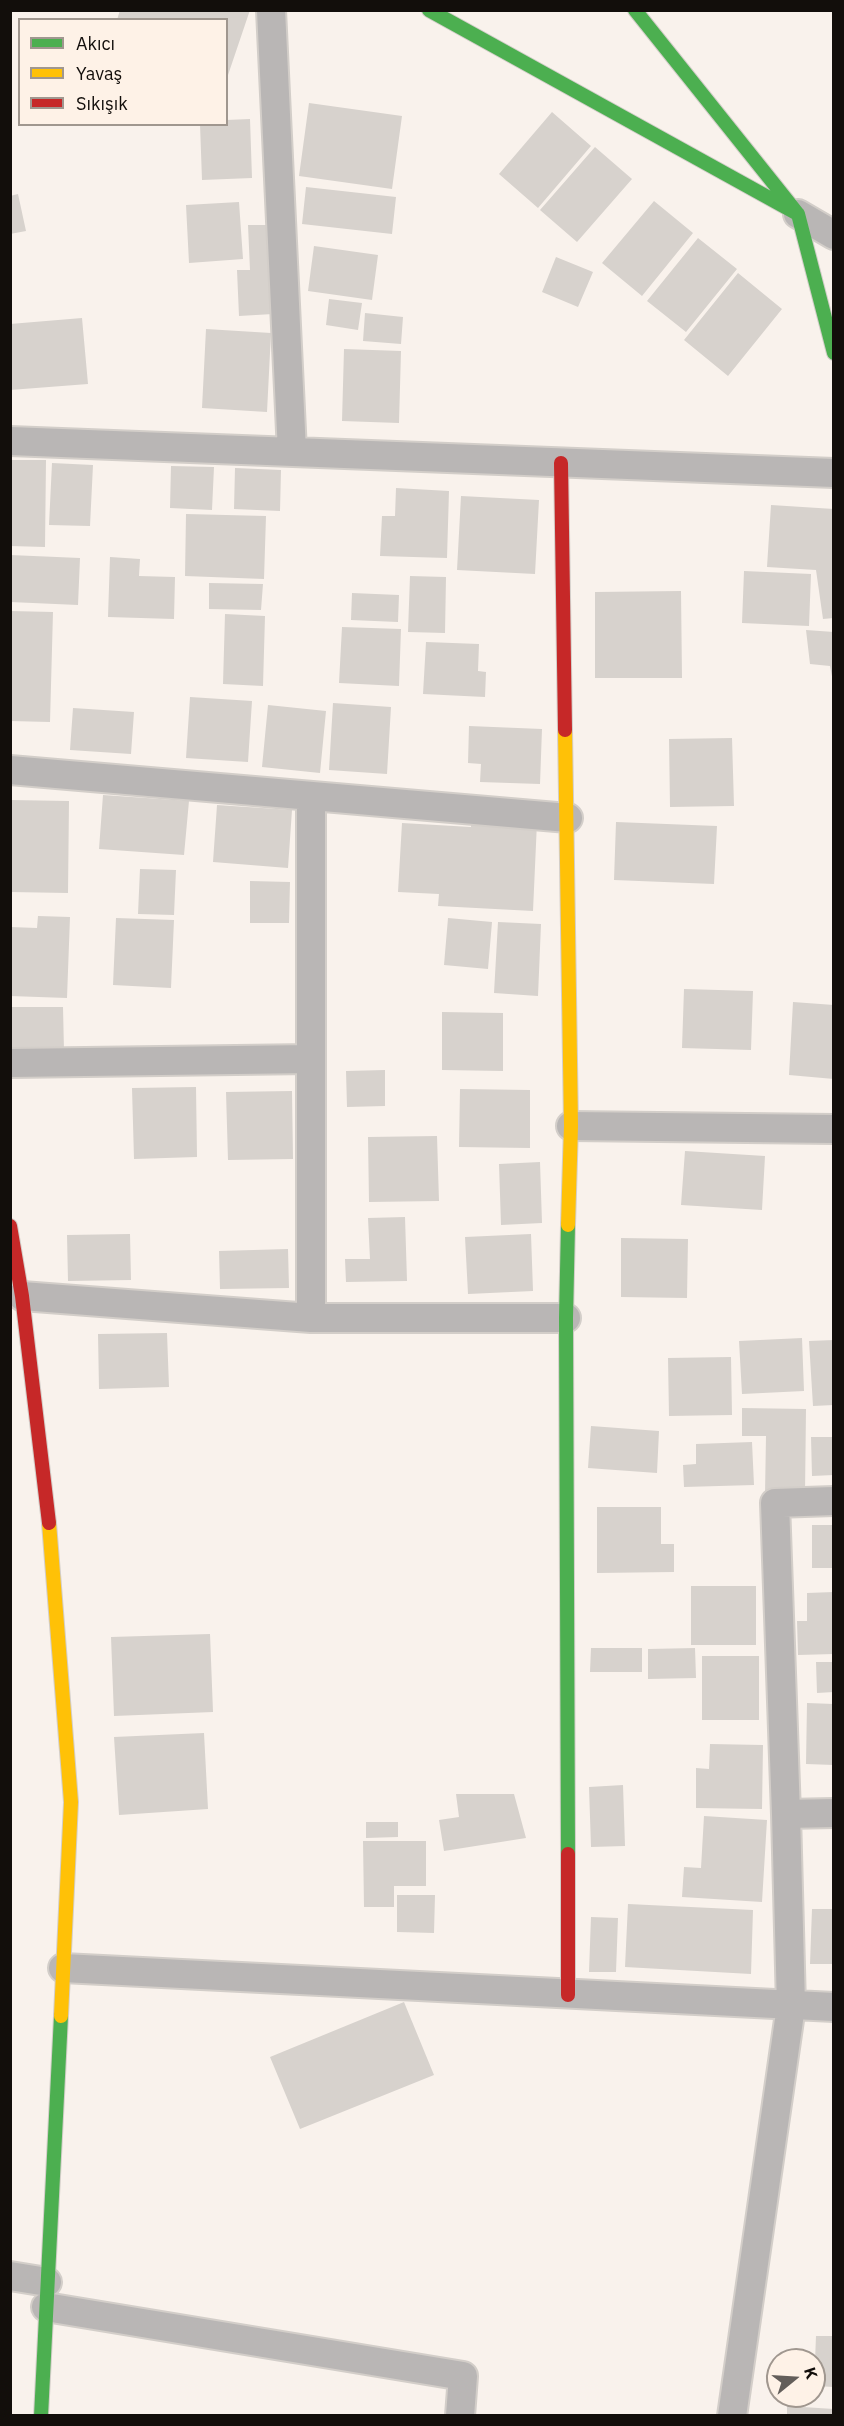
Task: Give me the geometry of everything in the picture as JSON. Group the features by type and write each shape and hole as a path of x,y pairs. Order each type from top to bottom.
{"street":[{"path":"271,10 292,452"},
{"path":"429,10 834,235"},
{"path":"635,10 798,214 834,353"},
{"path":"10,441 834,473"},
{"path":"561,463 571,1126 566,1318 568,1995"},
{"path":"10,770 568,818"},
{"path":"310,796 311,1318"},
{"path":"10,1063 311,1059"},
{"path":"571,1126 834,1129"},
{"path":"10,1226 22,1296 49,1526 71,1802 40,2415"},
{"path":"22,1296 311,1318 566,1318"},
{"path":"732,2415 791,2006 775,1503 834,1501"},
{"path":"786,1814 834,1813"},
{"path":"63,1968 834,2007"},
{"path":"10,2276 46,2294 463,2376 460,2415"}],"building":[{"path":"120,10 250,10 228,75 228,18 118,18"},
{"path":"309,103 402,116 392,189 299,176"},
{"path":"552,112 591,146 538,208 499,174"},
{"path":"250,119 252,178 202,180 200,126 228,126 228,120"},
{"path":"595,147 632,179 577,242 540,210"},
{"path":"306,187 396,197 392,234 302,224"},
{"path":"18,194 26,231 10,234 10,196"},
{"path":"654,201 693,233 642,296 602,263"},
{"path":"239,202 243,259 189,263 186,205"},
{"path":"248,225 268,225 273,314 239,316 237,270 250,270"},
{"path":"698,238 737,269 686,332 647,301"},
{"path":"314,246 378,255 372,300 308,291"},
{"path":"556,257 593,272 578,307 542,292"},
{"path":"738,273 782,309 728,376 684,340"},
{"path":"329,299 362,303 358,330 326,325"},
{"path":"365,313 403,317 401,344 363,341"},
{"path":"82,318 88,384 10,390 10,324"},
{"path":"206,329 271,333 267,412 202,408"},
{"path":"344,349 401,351 399,423 342,421"},
{"path":"10,460 46,460 45,547 10,546"},
{"path":"52,463 93,465 90,526 49,525"},
{"path":"171,466 214,467 212,510 170,508"},
{"path":"235,468 281,470 280,511 234,509"},
{"path":"396,488 449,491 447,558 380,556 382,516 395,516"},
{"path":"461,496 539,500 535,574 457,570"},
{"path":"771,505 834,509 834,618 823,619 816,570 767,567"},
{"path":"186,514 266,516 264,579 185,576"},
{"path":"10,555 80,558 78,605 10,602"},
{"path":"110,557 140,559 139,576 175,577 174,619 108,617"},
{"path":"744,571 811,574 809,626 742,623"},
{"path":"410,576 446,577 445,633 408,632"},
{"path":"209,583 263,584 261,610 209,609"},
{"path":"681,591 682,678 595,678 595,592"},
{"path":"352,593 399,595 398,622 351,620"},
{"path":"10,611 53,612 50,722 10,721"},
{"path":"225,614 265,616 263,686 223,684"},
{"path":"342,627 401,629 399,686 339,683"},
{"path":"806,630 834,632 834,687 830,666 810,664"},
{"path":"426,642 479,644 478,671 486,672 485,697 423,694"},
{"path":"190,697 252,701 248,762 186,758"},
{"path":"333,703 391,707 387,774 329,770"},
{"path":"268,705 326,711 320,773 262,767"},
{"path":"73,708 134,712 131,754 70,750"},
{"path":"469,726 542,729 540,784 480,782 481,764 468,763"},
{"path":"732,738 734,806 670,807 669,739"},
{"path":"103,795 189,801 184,855 99,849"},
{"path":"10,800 69,801 68,893 10,892"},
{"path":"217,805 292,810 288,868 213,862"},
{"path":"471,818 537,822 533,911 438,906 439,894 398,892 402,823 471,827"},
{"path":"616,822 717,826 714,884 614,880"},
{"path":"140,869 176,870 174,915 138,914"},
{"path":"250,881 290,882 289,923 250,923"},
{"path":"38,916 70,917 67,998 10,996 10,927 37,928"},
{"path":"116,918 174,920 171,988 113,985"},
{"path":"448,918 492,922 488,969 444,965"},
{"path":"498,922 541,924 538,996 494,993"},
{"path":"684,989 753,991 751,1050 682,1048"},
{"path":"793,1002 834,1005 834,1079 789,1075"},
{"path":"10,1007 63,1007 64,1051 10,1051"},
{"path":"442,1012 503,1013 503,1071 442,1070"},
{"path":"385,1070 385,1106 347,1107 346,1071"},
{"path":"196,1087 197,1157 134,1159 132,1088"},
{"path":"460,1089 530,1090 530,1148 459,1147"},
{"path":"292,1091 293,1159 228,1160 226,1092"},
{"path":"437,1136 439,1201 369,1202 368,1137"},
{"path":"685,1151 765,1156 762,1210 681,1205"},
{"path":"540,1162 542,1223 501,1225 499,1164"},
{"path":"405,1217 407,1281 346,1282 345,1259 370,1259 368,1218"},
{"path":"130,1234 131,1280 68,1281 67,1235"},
{"path":"531,1234 533,1291 468,1294 465,1237"},
{"path":"621,1238 688,1239 687,1298 621,1297"},
{"path":"288,1249 289,1288 220,1289 219,1251"},
{"path":"167,1333 169,1387 99,1389 98,1334"},
{"path":"802,1338 804,1391 742,1394 739,1341"},
{"path":"834,1340 834,1405 813,1406 809,1341"},
{"path":"731,1357 732,1415 669,1416 668,1358"},
{"path":"742,1408 806,1409 805,1494 765,1494 766,1436 742,1436"},
{"path":"591,1426 659,1431 657,1473 588,1468"},
{"path":"811,1437 834,1437 834,1475 812,1476"},
{"path":"752,1442 754,1485 684,1487 683,1465 696,1464 696,1444"},
{"path":"597,1507 661,1507 661,1544 674,1544 674,1572 597,1573"},
{"path":"812,1525 834,1525 834,1568 812,1568"},
{"path":"691,1586 756,1586 756,1645 691,1645"},
{"path":"834,1592 834,1654 798,1655 797,1621 807,1621 807,1593"},
{"path":"210,1634 213,1712 114,1716 111,1637"},
{"path":"591,1648 642,1648 642,1672 590,1672"},
{"path":"695,1648 696,1678 648,1679 648,1649"},
{"path":"702,1656 759,1656 759,1720 702,1720"},
{"path":"816,1662 834,1662 834,1692 817,1693"},
{"path":"807,1703 834,1704 834,1765 806,1764"},
{"path":"204,1733 208,1809 119,1815 114,1737"},
{"path":"710,1744 763,1745 762,1809 696,1808 696,1768 709,1769"},
{"path":"623,1785 625,1846 591,1847 589,1787"},
{"path":"456,1794 514,1794 526,1838 444,1851 439,1820 459,1817"},
{"path":"704,1816 767,1820 762,1902 682,1897 684,1867 701,1868"},
{"path":"366,1822 398,1822 398,1837 366,1838"},
{"path":"363,1841 426,1841 426,1886 394,1886 394,1907 364,1907"},
{"path":"397,1895 435,1895 434,1933 397,1932"},
{"path":"628,1904 753,1910 751,1974 625,1967"},
{"path":"812,1909 834,1909 834,1964 810,1964"},
{"path":"591,1917 618,1918 616,1972 589,1972"},
{"path":"404,2002 434,2075 300,2129 270,2057"},
{"path":"816,2336 834,2336 834,2387 826,2387 826,2348 816,2348"},
{"path":"787,2408 834,2409 834,2416 787,2416"}],"traffic: fast":[{"path":"429,10 798,214"},
{"path":"635,10 798,214 834,353"},
{"path":"568,1225 566,1318 568,1854"},
{"path":"41,2416 61,2016"}],"traffic: slow":[{"path":"565,730 571,1126 568,1225"},
{"path":"49,1523 71,1802 61,2016"}],"traffic: jam":[{"path":"561,463 565,730"},
{"path":"10,1226 22,1296 49,1523"},
{"path":"568,1854 568,1995"}]}
